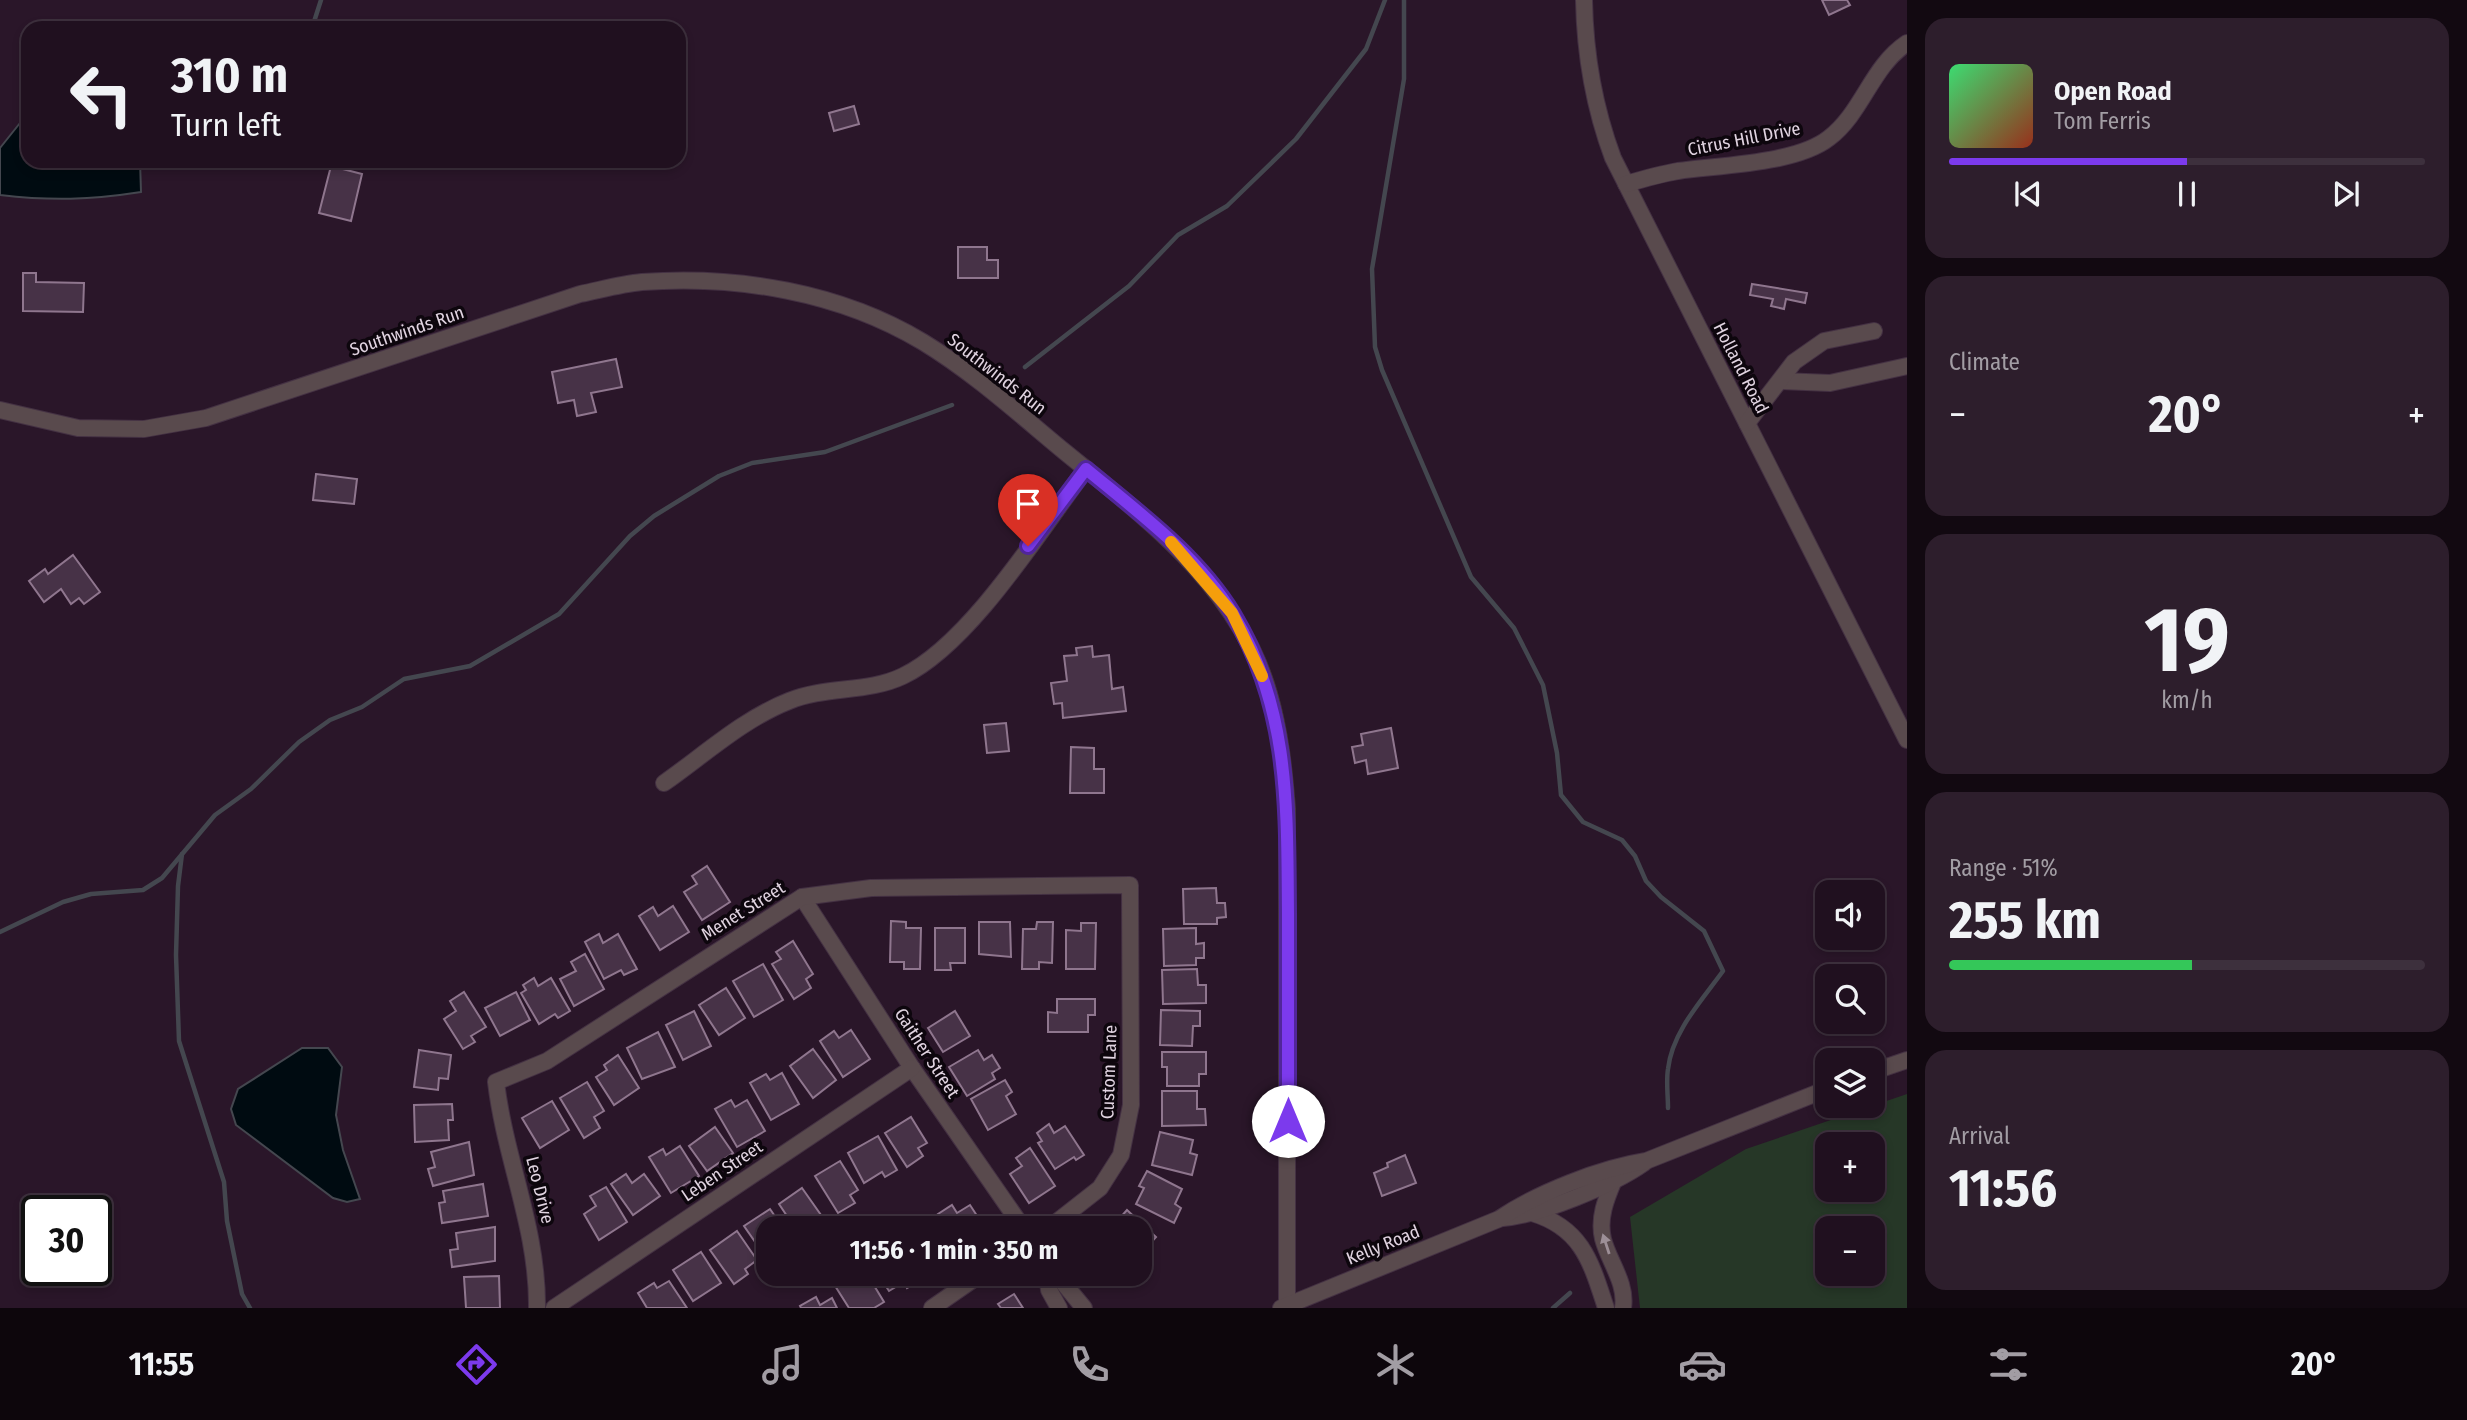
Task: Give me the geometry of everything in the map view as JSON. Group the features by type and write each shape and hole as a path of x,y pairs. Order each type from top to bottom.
{"street":[{"name":"Holland Road","path":"1584,0 1588,66 1597,116 1626,184 1907,740"},
{"name":"Citrus Hill Drive","path":"1626,184 1674,172 1800,152 1827,140 1844,124 1877,72 1907,43"},
{"name":"Southwinds Run","path":"0,410 78,428 144,429 169,425 218,415 580,294 640,282 739,283 799,293 877,319 922,341 972,376 1176,546 1232,613 1269,692 1282,749 1287,809 1284,1307"},
{"path":"1747,423 1794,362 1824,341 1874,331"},
{"path":"1781,381 1830,383 1907,366"},
{"path":"664,783 749,722 788,701 821,691 902,677 929,660 960,631 999,586 1086,469"},
{"name":"Menet Street","path":"496,1082 548,1061 802,897 871,888 1130,885"},
{"name":"Custom Lane","path":"1064,1216 1100,1188 1121,1154 1130,1105 1130,885"},
{"name":"Gaither Street","path":"802,897 912,1068 1015,1216"},
{"path":"1885,1068 1907,1060"},
{"name":"Leben Street","path":"554,1308 912,1068"},
{"name":"Leo Drive","path":"496,1082 499,1110 533,1242 537,1308"},
{"name":"Kelly Road","path":"1499,1219 1519,1205 1609,1170 1646,1161 1815,1094"},
{"name":"Kelly Road","path":"1284,1307 1499,1219 1532,1213 1614,1180 1646,1161"},
{"path":"1614,1180 1604,1204 1601,1227 1621,1287 1623,1308"},
{"path":"1532,1213 1558,1223 1577,1240 1606,1308"},
{"path":"932,1308 964,1286"},
{"path":"1048,1286 1059,1308"},
{"path":"1066,1286 1084,1308"}],"green space":[{"path":"1907,1094 1907,1308 1640,1308 1630,1217 1746,1149 1837,1118 1885,1118 1885,1102"}],"shaded area":[{"path":"21,122 21,168 140,168 141,192 70,199 0,195 0,148"},
{"path":"302,1048 328,1048 342,1067 336,1115 343,1150 360,1199 347,1202 333,1198 236,1125 231,1109 238,1089"}],"building":[{"path":"1822,0 1847,0 1850,5 1829,15"},
{"path":"854,106 859,124 834,131 829,113"},
{"path":"330,168 362,174 351,221 319,213"},
{"path":"958,247 987,247 987,260 998,260 998,278 958,278"},
{"path":"23,273 36,273 36,282 84,283 83,312 23,311"},
{"path":"1752,284 1807,293 1805,303 1786,299 1784,309 1771,306 1773,299 1750,295"},
{"path":"616,359 622,387 591,393 596,412 577,416 574,400 558,403 552,372"},
{"path":"316,474 357,479 354,504 313,500"},
{"path":"73,555 100,592 84,604 79,598 71,604 61,589 44,602 29,581 45,569 48,574"},
{"path":"1092,646 1093,657 1109,655 1112,689 1123,687 1126,711 1063,718 1062,703 1054,704 1051,683 1067,681 1064,656 1077,655 1076,648"},
{"path":"1006,723 1009,751 987,753 984,725"},
{"path":"1391,728 1398,768 1368,774 1366,760 1355,763 1352,747 1363,745 1361,734"},
{"path":"1071,747 1094,748 1094,769 1104,769 1104,793 1070,793"},
{"path":"707,866 730,902 702,920 684,892 697,884 692,876"},
{"path":"1216,888 1217,903 1225,903 1226,917 1217,918 1217,924 1184,924 1183,889"},
{"path":"673,906 689,932 660,950 639,916 653,907 658,916"},
{"path":"891,921 906,922 906,928 921,928 920,969 904,969 904,962 890,962"},
{"path":"979,922 1010,922 1011,957 979,954"},
{"path":"1037,922 1053,922 1052,963 1039,962 1039,969 1022,969 1023,929 1036,929"},
{"path":"1081,923 1096,923 1095,969 1066,969 1066,930 1081,931"},
{"path":"935,928 965,928 965,963 950,963 951,970 935,970"},
{"path":"1196,928 1196,944 1204,943 1204,958 1196,958 1196,965 1164,966 1163,929"},
{"path":"599,934 603,943 618,934 637,969 624,975 621,970 604,979 585,942"},
{"path":"793,941 813,974 806,979 811,988 794,999 772,964 781,959 776,952"},
{"path":"585,954 604,989 574,1006 560,979 576,971 571,962"},
{"path":"763,964 783,1000 754,1017 733,981"},
{"path":"1197,969 1198,985 1206,985 1206,1003 1163,1004 1162,970"},
{"path":"534,978 538,986 551,978 570,1011 558,1018 555,1014 539,1024 521,993 526,990 523,985"},
{"path":"726,988 745,1018 719,1035 699,1005"},
{"path":"464,992 486,1027 471,1036 475,1042 463,1049 444,1019 456,1011 450,1001"},
{"path":"516,992 530,1020 500,1036 485,1008"},
{"path":"1057,999 1095,999 1095,1015 1088,1015 1088,1032 1048,1032 1048,1012 1057,1013"},
{"path":"1161,1010 1200,1011 1200,1026 1193,1026 1192,1046 1160,1045"},
{"path":"694,1011 711,1046 683,1060 666,1025"},
{"path":"955,1011 970,1036 943,1052 928,1028"},
{"path":"851,1030 870,1059 843,1077 820,1041 834,1031 839,1038"},
{"path":"658,1032 675,1067 642,1079 627,1048"},
{"path":"813,1049 836,1080 813,1098 790,1066"},
{"path":"419,1050 451,1055 448,1079 439,1078 438,1090 414,1087"},
{"path":"978,1050 984,1060 992,1055 1000,1068 992,1073 995,1079 967,1096 949,1067"},
{"path":"1162,1052 1206,1052 1206,1074 1199,1074 1199,1086 1167,1086 1167,1067 1162,1067"},
{"path":"618,1055 639,1088 614,1105 596,1077 607,1070 604,1065"},
{"path":"782,1073 799,1104 771,1120 750,1083 766,1074 770,1080"},
{"path":"1005,1080 1012,1092 1006,1096 1016,1114 988,1130 971,1099"},
{"path":"587,1082 604,1111 594,1117 600,1128 584,1138 560,1098"},
{"path":"1162,1091 1197,1091 1197,1109 1205,1109 1206,1125 1162,1126"},
{"path":"731,1100 735,1107 747,1100 765,1131 737,1147 715,1109"},
{"path":"552,1101 569,1130 540,1148 522,1118"},
{"path":"452,1104 453,1120 448,1120 449,1140 415,1142 414,1105"},
{"path":"911,1117 927,1143 918,1148 923,1156 907,1167 885,1133"},
{"path":"1049,1124 1054,1133 1065,1126 1084,1155 1076,1160 1074,1157 1055,1169 1038,1143 1042,1141 1037,1133"},
{"path":"715,1127 733,1153 707,1171 689,1146"},
{"path":"1160,1132 1193,1140 1190,1153 1197,1155 1192,1175 1152,1165"},
{"path":"878,1136 897,1170 885,1177 882,1172 864,1183 848,1153"},
{"path":"469,1142 474,1175 433,1186 428,1169 435,1167 431,1152"},
{"path":"680,1146 699,1176 671,1193 649,1157 663,1149 666,1155"},
{"path":"1030,1148 1055,1186 1029,1203 1010,1174 1022,1166 1016,1158"},
{"path":"1405,1155 1416,1183 1382,1196 1374,1173 1388,1167 1387,1163"},
{"path":"840,1161 858,1190 850,1195 855,1203 838,1213 815,1176"},
{"path":"1147,1171 1182,1189 1175,1204 1181,1208 1174,1223 1136,1204 1144,1188 1139,1186"},
{"path":"626,1174 632,1183 644,1174 660,1196 633,1215 611,1184"},
{"path":"483,1184 488,1216 442,1223 439,1203 445,1202 443,1191"},
{"path":"606,1187 627,1222 599,1240 584,1214 596,1206 590,1196"},
{"path":"802,1188 821,1215 787,1216 779,1204"},
{"path":"952,1205 957,1213 970,1205 977,1216 939,1216 938,1214"},
{"path":"770,1209 775,1216 759,1216"},
{"path":"1127,1210 1133,1216 1122,1216"},
{"path":"756,1218 756,1243 744,1226"},
{"path":"495,1227 495,1261 452,1267 450,1250 458,1249 456,1233"},
{"path":"737,1231 756,1261 745,1269 748,1274 734,1284 710,1250"},
{"path":"701,1252 721,1283 693,1301 673,1270"},
{"path":"499,1276 500,1308 466,1308 464,1277"},
{"path":"669,1281 687,1308 647,1308 638,1293 654,1283 657,1288"},
{"path":"835,1286 874,1286 884,1302 874,1308 849,1308"},
{"path":"1014,1294 1023,1308 1001,1308 998,1304"},
{"path":"816,1297 820,1305 832,1298 837,1308 801,1308 800,1306"}],"waterway":[{"path":"314,21 321,0"},
{"path":"1025,367 1129,286 1178,235 1227,206 1296,139 1366,49 1385,0"},
{"path":"1404,0 1404,79 1372,269 1375,347 1382,370 1471,577 1514,628 1543,685 1557,753 1561,795 1583,822 1622,840 1635,856 1646,881 1661,897 1704,931 1723,971 1689,1017 1675,1042 1667,1074 1668,1108"},
{"path":"0,932 63,902 91,894 143,890 162,878 215,815 251,789 299,742 330,720 362,707 404,679 470,666 559,614 630,536 654,516 719,476 752,463 825,452 952,405"},
{"path":"182,854 176,955 179,1041 224,1182 227,1221 242,1294 250,1308"},
{"path":"1553,1308 1570,1293"}],"slow traffic":[{"path":"1171,542 1207,580 1232,613 1262,676"}],"route":[{"path":"1028,546 1086,469 1176,546 1207,580 1232,613 1254,656 1269,692 1282,749 1287,809 1288,1121"}]}
